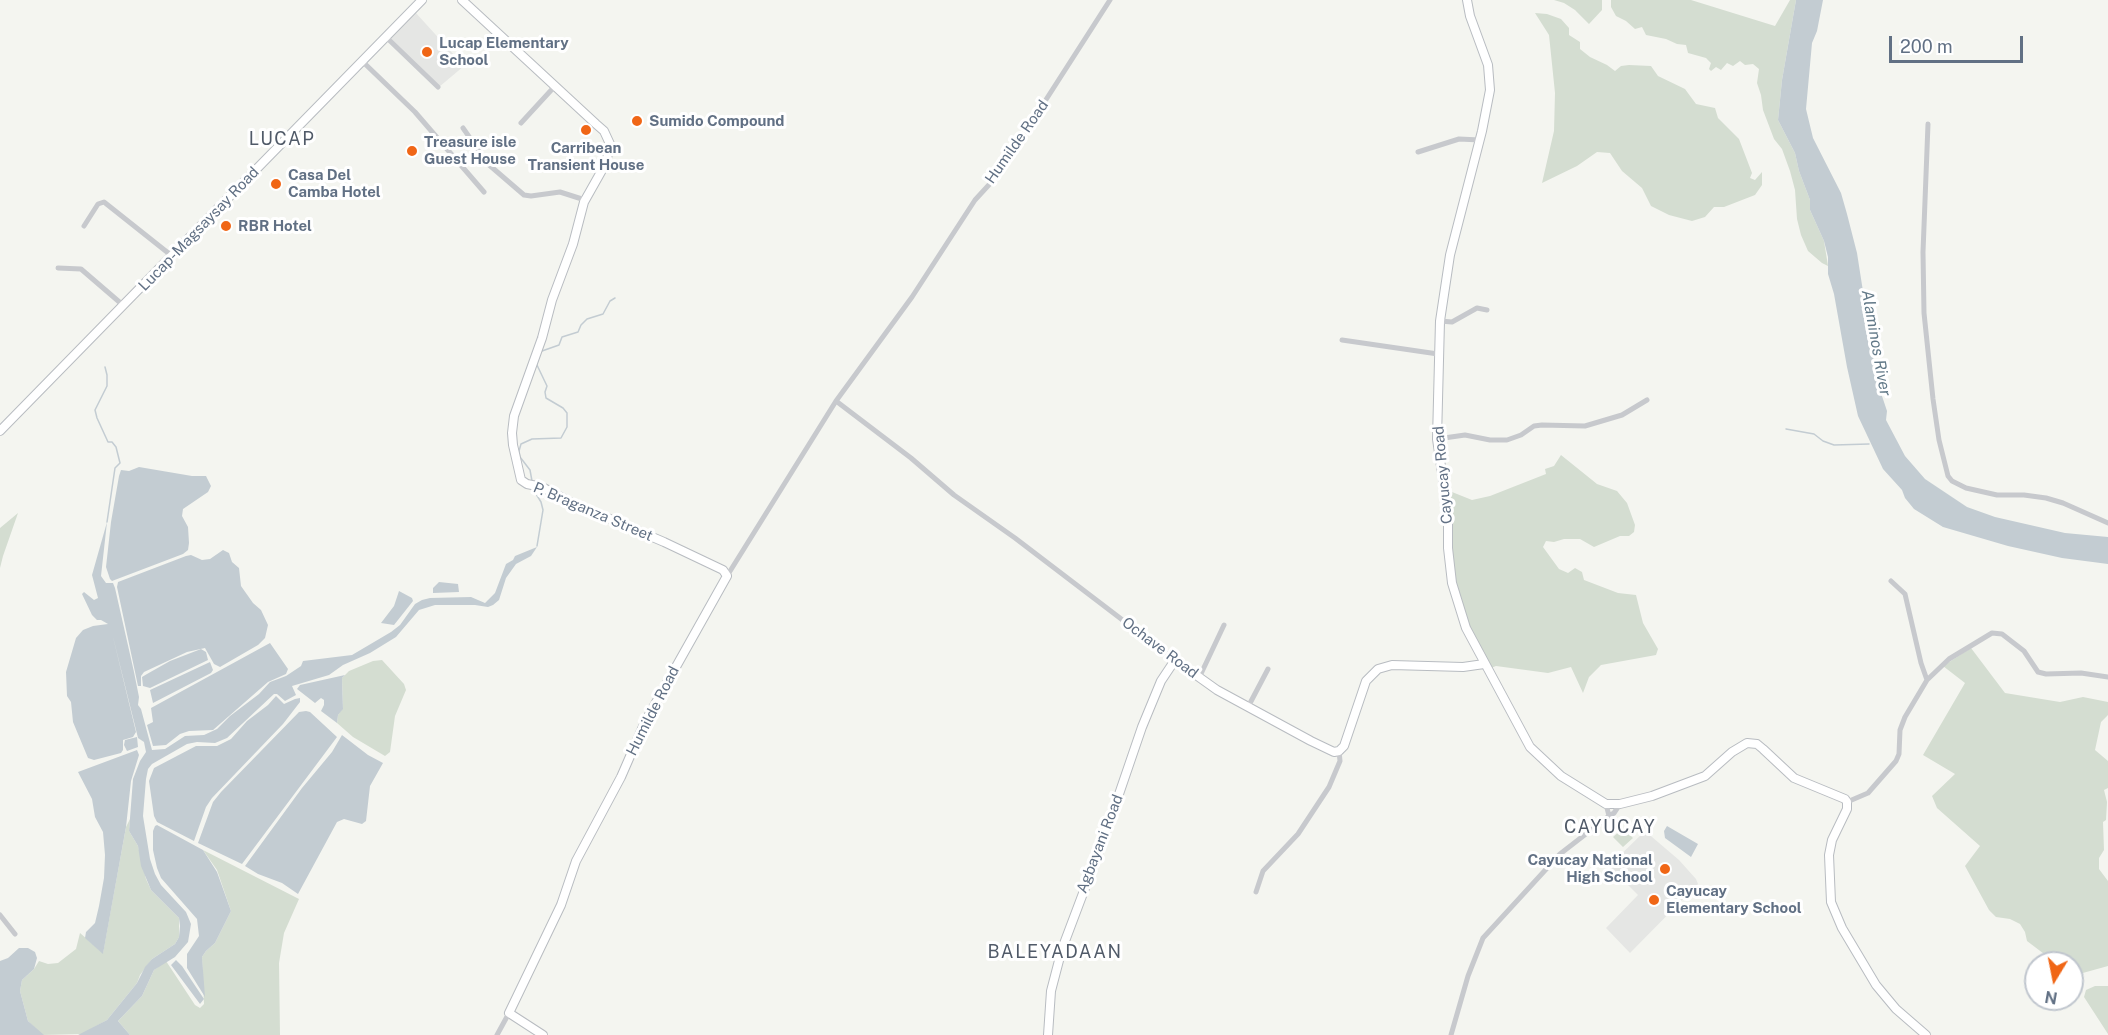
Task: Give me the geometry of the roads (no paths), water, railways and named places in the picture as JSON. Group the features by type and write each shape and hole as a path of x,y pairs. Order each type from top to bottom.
{"street":[{"name":"Lucap-Magsaysay Road","path":"0,431 422,0"},
{"path":"462,0 596,124 608,138 610,144 606,163 585,200 560,192 531,196 524,195 488,164 463,128"},
{"name":"Humilde Road","path":"497,1035 561,905 576,861 621,777 645,722 727,576 836,401 887,333 975,200 997,176 1110,0"},
{"name":"Cayucay Road","path":"1467,0 1470,16 1490,74 1489,98 1450,255 1440,321 1437,439 1448,514 1448,548 1452,583 1466,628 1530,747 1561,776 1606,804"},
{"path":"386,37 438,87"},
{"path":"363,61 415,112 484,192"},
{"path":"521,123 555,86"},
{"path":"1928,124 1923,252 1924,313 1939,440 1948,476 1966,489 1997,495 2046,498 2108,523"},
{"path":"1418,152 1459,139 1480,140"},
{"name":"P. Braganza Street","path":"585,200 573,244 512,423 513,445 520,478 522,482 700,559 723,570 727,576"},
{"path":"84,226 100,202 104,202 172,256"},
{"path":"58,268 81,269 124,306"},
{"path":"1440,321 1452,322 1476,308 1487,310"},
{"path":"1342,340 1438,354"},
{"path":"1437,439 1465,435 1490,440 1507,440 1542,424 1586,426 1622,415 1647,400"},
{"name":"Ochave Road","path":"836,401 911,458 962,501 1015,538 1199,678 1326,749 1339,751"},
{"path":"1891,581 1905,594 1927,680"},
{"path":"1199,678 1224,625"},
{"path":"1847,802 1868,793 1896,760 1899,754 1900,730 1905,717 1927,680 1949,659 1995,632 2002,634 2024,651 2038,672 2046,674 2081,673 2108,677"},
{"name":"Agbayani Road","path":"1048,1035 1051,991 1062,949 1105,835 1142,727 1161,681 1175,660"},
{"path":"1256,892 1263,871 1298,834 1337,771 1340,761 1339,751 1346,742 1366,681 1378,669 1387,666 1463,667 1484,664"},
{"path":"1248,707 1268,669"},
{"path":"1609,816 1606,804 1620,804 1667,791 1705,776 1732,752 1747,743 1757,744 1763,748 1794,778 1839,796 1847,802"},
{"path":"1847,802 1847,809 1831,844 1829,855 1831,902 1842,928 1876,985 1896,1009 1926,1035"},
{"path":"1451,1035 1468,976 1483,938 1560,854 1614,813 1620,804"},
{"path":"0,915 15,934"},
{"path":"509,1013 543,1035"}],"waterway":[{"path":"542,351 559,345 562,337 578,332 587,319 603,314 610,301 615,298"},
{"path":"532,481 530,470 520,457 521,444 532,439 561,438 567,427 567,413 546,398 547,386 536,363"},
{"path":"105,367 107,386 95,410 108,442 112,442 116,447 120,463 115,468 107,522"},
{"path":"1786,429 1814,434 1834,445 1869,444"},
{"path":"533,489 543,510 537,546"}],"place":[{"name":"Lucap Elementary School","path":"427,52"},
{"name":"Sumido Compound","path":"637,121"},
{"name":"Carribean Transient House","path":"586,130"},
{"name":"Treasure isle Guest House","path":"412,151"},
{"name":"Casa Del Camba Hotel","path":"276,184"},
{"name":"RBR Hotel","path":"226,226"},
{"name":"Cayucay National High School","path":"1665,869"},
{"name":"Cayucay Elementary School","path":"1654,900"}],"district":[{"name":"LUCAP","path":"282,139"},
{"name":"CAYUCAY","path":"1610,827"},
{"name":"BALEYADAAN","path":"1055,952"}],"water label":[{"name":"Alaminos River","path":"1876,343"}]}
